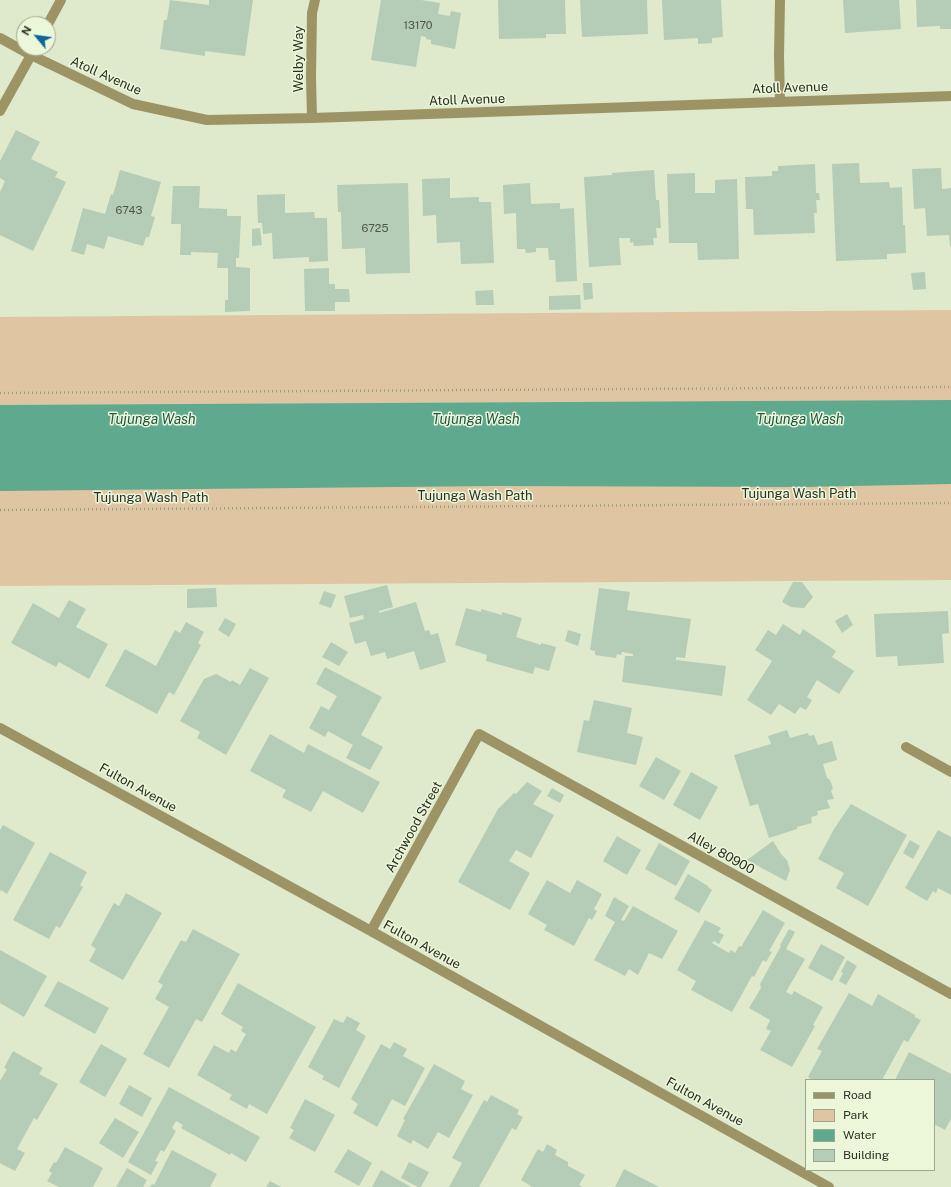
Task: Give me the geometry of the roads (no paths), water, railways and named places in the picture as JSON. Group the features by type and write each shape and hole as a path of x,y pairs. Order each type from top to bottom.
{"street":[{"path":"52,16 61,0"},
{"name":"Welby Way","path":"312,118 311,70 312,13 314,0"},
{"path":"780,0 780,102"},
{"name":"Atoll Avenue","path":"0,38 16,45"},
{"path":"0,111 31,56"},
{"name":"Atoll Avenue","path":"41,56 133,104 206,120 312,118 951,96"},
{"name":"Fulton Avenue","path":"0,728 371,931 829,1187"},
{"name":"Archwood Street","path":"371,931 478,734"},
{"name":"Alley 80900","path":"478,734 951,994"},
{"path":"906,747 951,772"}],"water":[{"name":"Tujunga Wash","path":"951,400 951,484 803,487 494,486 0,491 0,405"}]}
